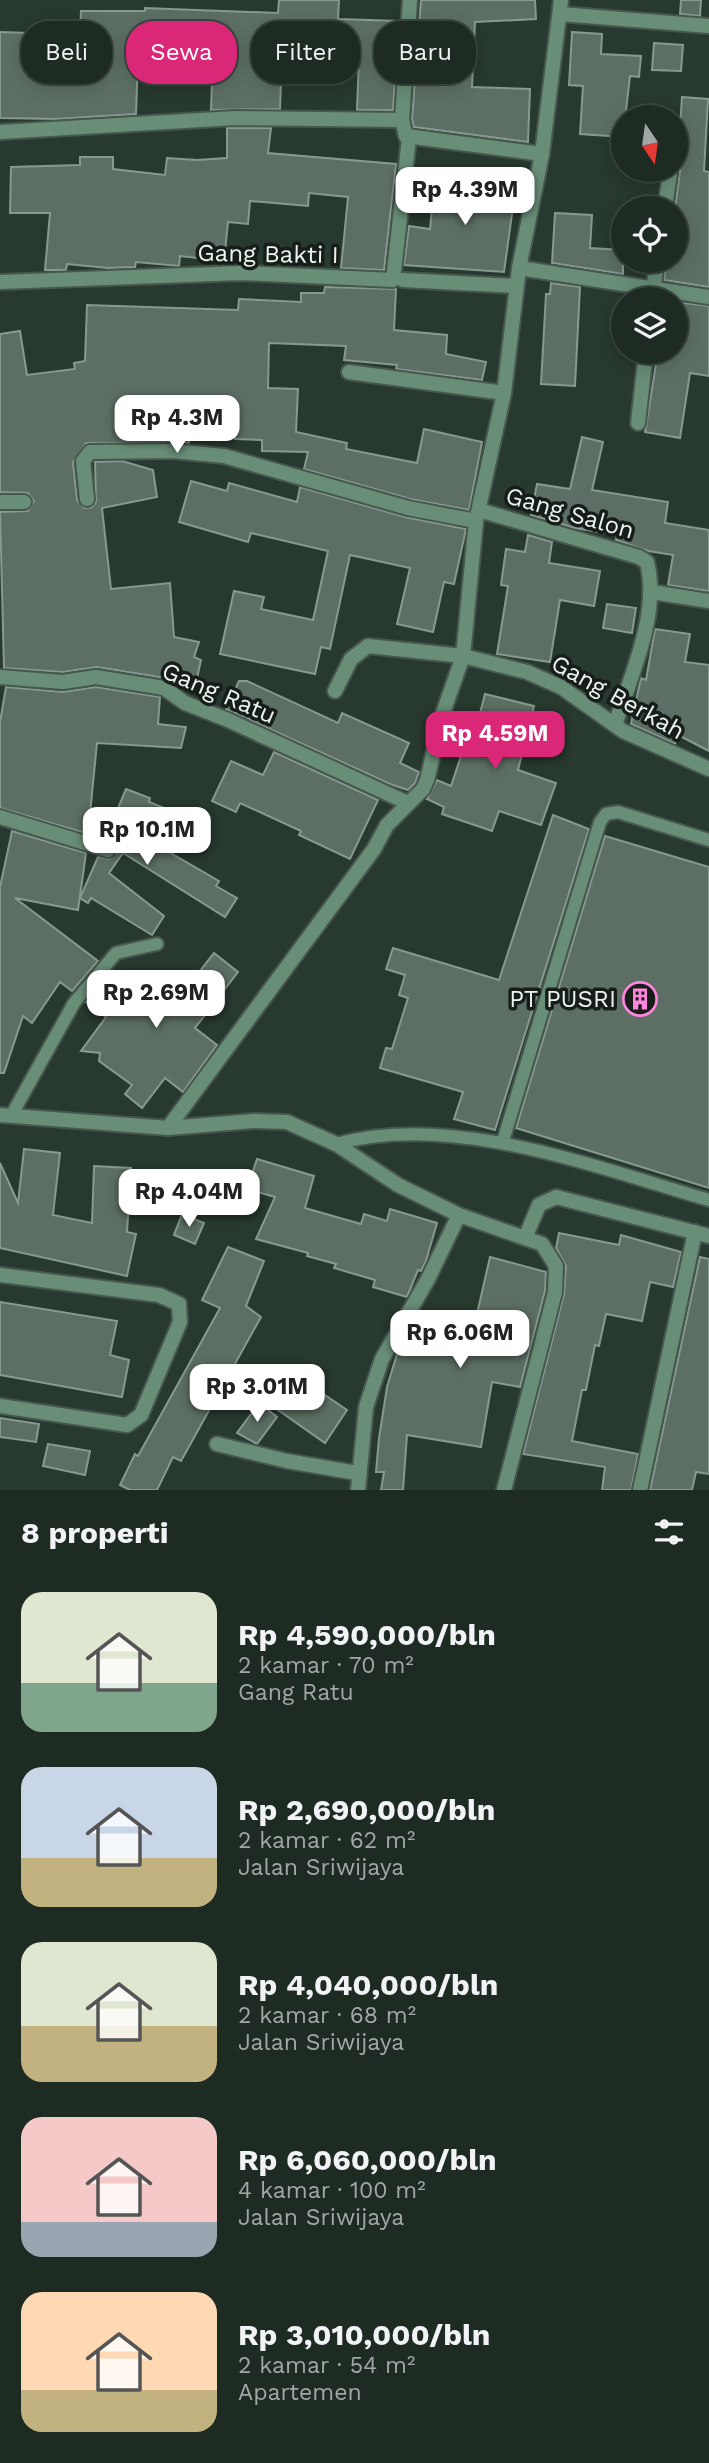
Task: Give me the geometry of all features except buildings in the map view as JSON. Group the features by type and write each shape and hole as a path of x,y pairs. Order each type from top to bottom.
{"street":[{"path":"410,0 402,120 409,138 542,154"},
{"path":"168,1128 374,849 387,825 423,789 428,780 443,713 463,656 478,516 504,393 516,286 542,154 561,7 709,26"},
{"path":"0,132 235,118 402,120"},
{"name":"Gang Bakti I","path":"0,282 241,273 393,280 409,138"},
{"path":"519,268 617,287"},
{"path":"403,280 516,286"},
{"path":"688,296 709,297"},
{"path":"638,422 645,364"},
{"path":"349,372 504,393"},
{"name":"Gang Salon","path":"87,499 83,461 90,452 173,451 224,456 374,499 478,516 639,556 647,562 652,593 638,652 615,725"},
{"path":"0,502 24,502"},
{"path":"652,593 709,601"},
{"name":"Gang Berkah","path":"335,691 351,659 368,646 463,656 527,672 561,687 615,725 661,750 709,769"},
{"name":"Gang Ratu","path":"0,677 63,682 96,677 164,688 185,704 228,720 408,803"},
{"path":"0,817 108,850"},
{"path":"6,1116 168,1128 253,1121 287,1122 336,1144 398,1185 459,1215 542,1244 551,1254 556,1266 555,1292 503,1490"},
{"path":"525,1238 539,1205 556,1196 702,1234 640,1490"},
{"path":"358,1490 366,1407 382,1359 428,1279 459,1215"},
{"path":"0,1275 159,1295 179,1304 180,1322 141,1415 134,1423 127,1425 0,1406"},
{"path":"217,1444 287,1461 358,1473"}],"lane":[{"path":"503,1141 600,822 607,814 618,812 709,840"},
{"path":"6,1116 74,1003 116,953 132,947 157,944"},
{"path":"336,1144 389,1133 503,1141 709,1200"}],"place":[{"name":"PT PUSRI","path":"640,999"}]}
